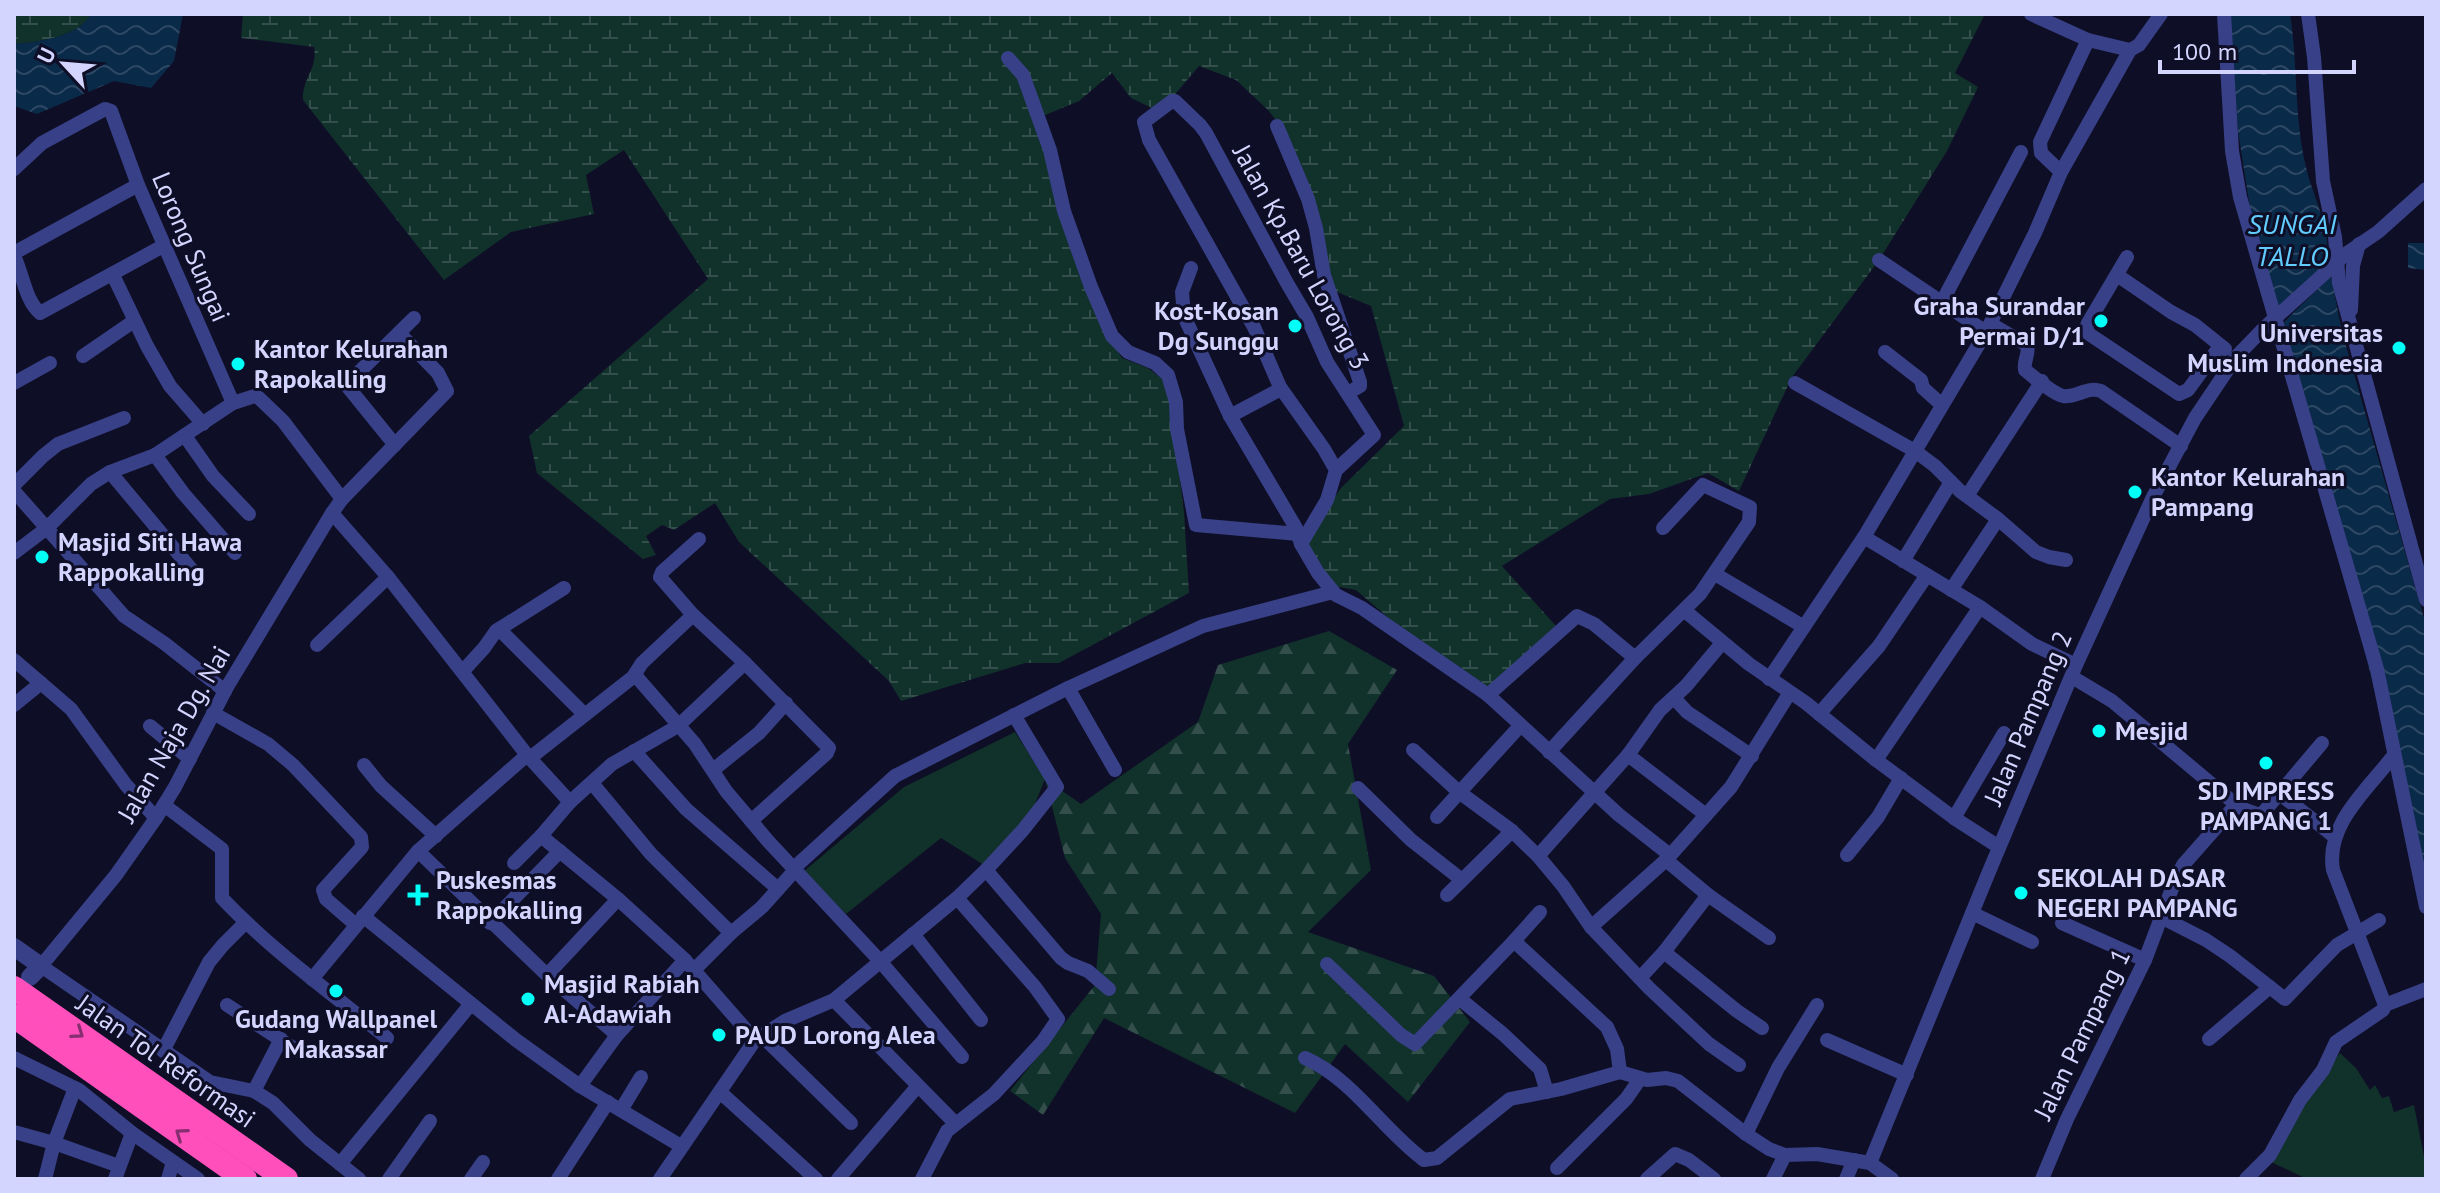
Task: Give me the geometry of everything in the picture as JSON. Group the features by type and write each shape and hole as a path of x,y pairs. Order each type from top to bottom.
{"highway":[{"name":"Jalan Tol Reformasi","path":"28,977 286,1179"},
{"name":"Jalan Tol Reformasi","path":"14,1016 245,1179"}],"street":[{"path":"2031,14 2088,40 2130,50"},
{"path":"1769,679 1864,537 1988,328 2061,172 2130,50 2139,45 2161,14"},
{"path":"2224,14 2232,151 2245,215 2277,316 2377,669 2426,907"},
{"path":"2308,14 2323,181 2335,237 2331,267 2351,323 2424,583 2426,600"},
{"path":"2061,172 2041,153 2039,145 2088,40"},
{"path":"1008,58 1023,75 1050,150 1064,211 1112,336 1128,352 1155,363 1168,375 1176,402 1177,429 1197,527 1303,545"},
{"name":"Jalan Kp.Baru Lorong 3","path":"1281,389 1254,327 1163,167 1143,124 1173,100 1200,125 1307,317 1324,357 1374,435 1336,470"},
{"name":"Lorong Sungai","path":"17,162 42,143 105,109 111,111 138,185 233,403"},
{"path":"1277,126 1308,199 1326,283 1360,382 1360,386 1348,393"},
{"path":"1942,302 2021,152"},
{"path":"138,185 14,254 23,277 20,293 40,313 165,245"},
{"name":"Jalan Pampang 2","path":"1870,1163 2074,671 2120,566 2195,418 2236,357 2277,316 2426,189"},
{"path":"2351,323 2353,266 2359,244"},
{"path":"2127,257 2088,323 2087,332 2175,394 2188,390 2220,346"},
{"path":"1879,260 1942,302 1988,328 2026,344 2025,370 2051,390 2063,396 2095,389 2101,391 2181,446"},
{"path":"1191,268 1182,292 1184,316 1230,416 1318,573 1333,592 1362,608 1488,695 1708,895 1769,938"},
{"path":"113,275 170,386 203,424"},
{"path":"2117,275 2195,325 2236,357"},
{"path":"395,445 348,387 352,379 414,318"},
{"path":"83,356 134,321"},
{"name":"Jalan Naja Dg. Nai","path":"28,977 116,875 160,812 225,691 342,499 448,390 438,373 399,333"},
{"path":"1885,352 1921,380 1923,388 1942,405"},
{"path":"14,383 50,363"},
{"path":"1967,496 2042,381"},
{"path":"1795,383 1915,451 2036,552 2066,560"},
{"path":"1230,416 1281,389 1336,470 1327,500 1303,545"},
{"path":"14,553 47,528 91,484 110,472 155,455 233,403 255,396 283,421 342,499"},
{"path":"124,418 58,444 14,488 124,616 225,691"},
{"path":"185,436 213,476 249,514"},
{"path":"155,455 235,553"},
{"path":"110,472 197,576"},
{"path":"1903,561 1951,482"},
{"path":"1549,752 1635,658 1685,611 1715,574 1749,522 1750,507 1703,485 1663,528"},
{"path":"332,513 388,577 528,757 570,802"},
{"path":"1951,590 1998,519"},
{"path":"1864,537 1980,607 2074,671 2192,766 2235,806 2261,815 2322,743"},
{"path":"699,539 660,577 693,615 786,703 829,750 751,821"},
{"path":"1715,574 1804,627"},
{"path":"1819,714 1879,646 1927,575"},
{"path":"317,645 388,577"},
{"path":"463,671 499,629 564,588"},
{"path":"580,1086 617,1035 689,965 752,917 795,868 895,776 1068,688 1203,626 1333,592"},
{"path":"1876,760 1980,607"},
{"path":"1685,611 1722,643 1876,760 1999,847"},
{"path":"312,979 418,851 528,757 635,675 642,663 693,615"},
{"path":"1488,695 1577,616 1594,624 1635,658"},
{"path":"499,629 584,714"},
{"path":"1538,856 1628,755 1660,710 1722,643"},
{"path":"14,661 76,716 121,779 160,812 222,849 222,898 245,923 387,1038"},
{"path":"514,863 570,802 612,764 678,726 745,663"},
{"path":"635,675 695,744 726,791 751,821 880,961 962,1057"},
{"path":"14,705 41,683"},
{"path":"1068,688 1115,770"},
{"path":"1591,927 1668,858 1731,787 1789,694"},
{"path":"1674,698 1687,712 1752,756"},
{"path":"713,770 759,733 786,703"},
{"path":"213,713 256,736 285,758 361,837 362,847 323,890 326,899 580,1086 681,1146"},
{"path":"660,1179 758,1037 785,1021 834,1000 957,898 1023,830 1057,787 1014,715"},
{"path":"150,726 190,759"},
{"path":"1437,817 1520,726"},
{"path":"1954,818 2004,733"},
{"path":"1413,750 1538,856 1591,927 1640,978 1709,1044 1739,1065"},
{"path":"634,751 686,809 778,889"},
{"path":"1628,755 1706,815"},
{"path":"2385,1005 2331,858 2340,822 2394,755"},
{"path":"364,765 381,786 436,836"},
{"path":"1847,855 1878,817 1901,778"},
{"path":"592,783 651,854 731,933"},
{"path":"1358,788 1411,840 1462,880"},
{"path":"2280,794 2335,837"},
{"name":"Jalan Pampang 1","path":"2042,1179 2067,1119 2145,960 2183,865 2235,806"},
{"path":"1447,895 1512,831"},
{"path":"541,836 618,899 689,965 758,1037 851,1123"},
{"path":"418,851 490,923 617,1035"},
{"path":"490,923 560,851"},
{"path":"986,870 1061,958 1088,971 1109,989"},
{"path":"1640,978 1708,895"},
{"path":"922,1179 938,1146 955,1123 994,1094 1043,1041 1057,1021 1056,1015 1035,987 957,898"},
{"path":"547,975 618,899"},
{"path":"1327,964 1401,1035 1415,1044 1540,912"},
{"path":"1972,913 2032,942"},
{"path":"2161,917 2206,940 2284,998 2288,998 2337,945 2379,920"},
{"path":"163,1051 209,962 245,923"},
{"path":"2062,923 2145,960"},
{"path":"913,934 981,1020"},
{"path":"1514,941 1607,1027 1617,1049 1620,1072"},
{"path":"14,947 28,977 163,1051 210,1082 254,1091 273,1103 310,1140 359,1179"},
{"path":"1664,952 1762,1028"},
{"path":"2209,1039 2270,987"},
{"path":"2246,1179 2270,1155 2300,1100 2323,1070 2336,1042 2383,1010 2385,1005 2426,989"},
{"path":"1460,999 1540,1069 1547,1092"},
{"path":"834,1000 955,1123"},
{"path":"227,1005 298,1051"},
{"path":"340,1164 470,1005"},
{"path":"1746,1134 1778,1068 1817,1005"},
{"path":"254,1091 281,1039"},
{"path":"1827,1040 1907,1075"},
{"path":"14,1058 75,1088 198,1179"},
{"path":"1305,1058 1322,1066 1340,1081 1424,1160 1437,1158 1510,1099 1620,1072 1640,1079 1678,1081 1769,1149 1785,1155 1801,1153 1870,1163 1892,1179"},
{"path":"558,1179 641,1077"},
{"path":"1557,1168 1626,1099 1640,1079"},
{"path":"838,1179 917,1087"},
{"path":"45,1179 54,1143 75,1088"},
{"path":"720,1092 816,1179"},
{"path":"389,1179 430,1121"},
{"path":"14,1132 54,1143 117,1172 132,1133"},
{"path":"1647,1179 1671,1156 1678,1154 1714,1179"},
{"path":"1773,1179 1785,1155"},
{"path":"1846,1179 1854,1160"},
{"path":"168,1179 173,1162"},
{"path":"471,1179 483,1162"}],"green space":[{"path":"14,14 91,14 68,33 46,40 14,44"},
{"path":"243,14 1985,14 1955,73 1978,87 1947,151 1879,260 1792,377 1739,491 1708,473 1649,494 1610,499 1502,566 1556,626 1488,689 1398,626 1356,590 1334,586 1305,539 1341,488 1404,426 1371,306 1332,290 1278,123 1268,110 1236,80 1199,66 1171,99 1154,109 1131,98 1112,73 1079,101 1038,118 1097,318 1122,358 1148,368 1162,379 1169,395 1184,512 1189,593 1059,663 1025,663 901,701 889,681 739,542 715,503 674,530 662,525 646,536 656,555 643,559 537,473 529,436 708,279 624,150 586,175 594,214 511,232 444,280 303,100 314,61 314,47 241,38"},
{"path":"1329,631 1397,670 1348,744 1371,870 1308,932 1434,976 1470,1022 1408,1102 1345,1044 1295,1113 1104,1018 1043,1115 1010,1091 1095,985 1101,914 1065,858 1045,779 1081,804 1198,722 1218,665"},
{"path":"1015,732 1045,779 1023,834 984,865 941,838 846,914 803,872 904,787"},
{"path":"2340,1053 2356,1068 2370,1090 2375,1085 2382,1098 2389,1096 2394,1112 2414,1105 2426,1179 2307,1179 2271,1162 2305,1097"}],"water":[{"path":"91,14 183,14 174,61 151,88 114,81 37,114 14,106 14,44 46,40 68,33"},
{"name":"SUNGAI TALLO","path":"2229,14 2290,14 2302,148 2327,240 2322,267 2277,309 2250,208 2238,131"},
{"path":"2408,243 2426,243 2426,270 2408,268"},
{"name":"SUNGAI TALLO","path":"2331,276 2342,332 2426,625 2426,888 2280,326"}],"place":[{"name":"Graha Surandar Permai D/1","path":"2101,321"},
{"name":"Kost-Kosan Dg Sunggu","path":"1295,326"},
{"name":"Universitas Muslim Indonesia","path":"2399,348"},
{"name":"Kantor Kelurahan Rapokalling","path":"238,364"},
{"name":"Kantor Kelurahan Pampang","path":"2135,492"},
{"name":"Masjid Siti Hawa Rappokalling","path":"42,557"},
{"name":"Mesjid","path":"2099,731"},
{"name":"SD IMPRESS PAMPANG 1","path":"2266,763"},
{"name":"SEKOLAH DASAR NEGERI PAMPANG","path":"2021,893"},
{"name":"Puskesmas Rappokalling","path":"418,895"},
{"name":"Gudang Wallpanel Makassar","path":"336,991"},
{"name":"Masjid Rabiah Al-Adawiah","path":"528,999"},
{"name":"PAUD Lorong Alea","path":"719,1035"}]}
